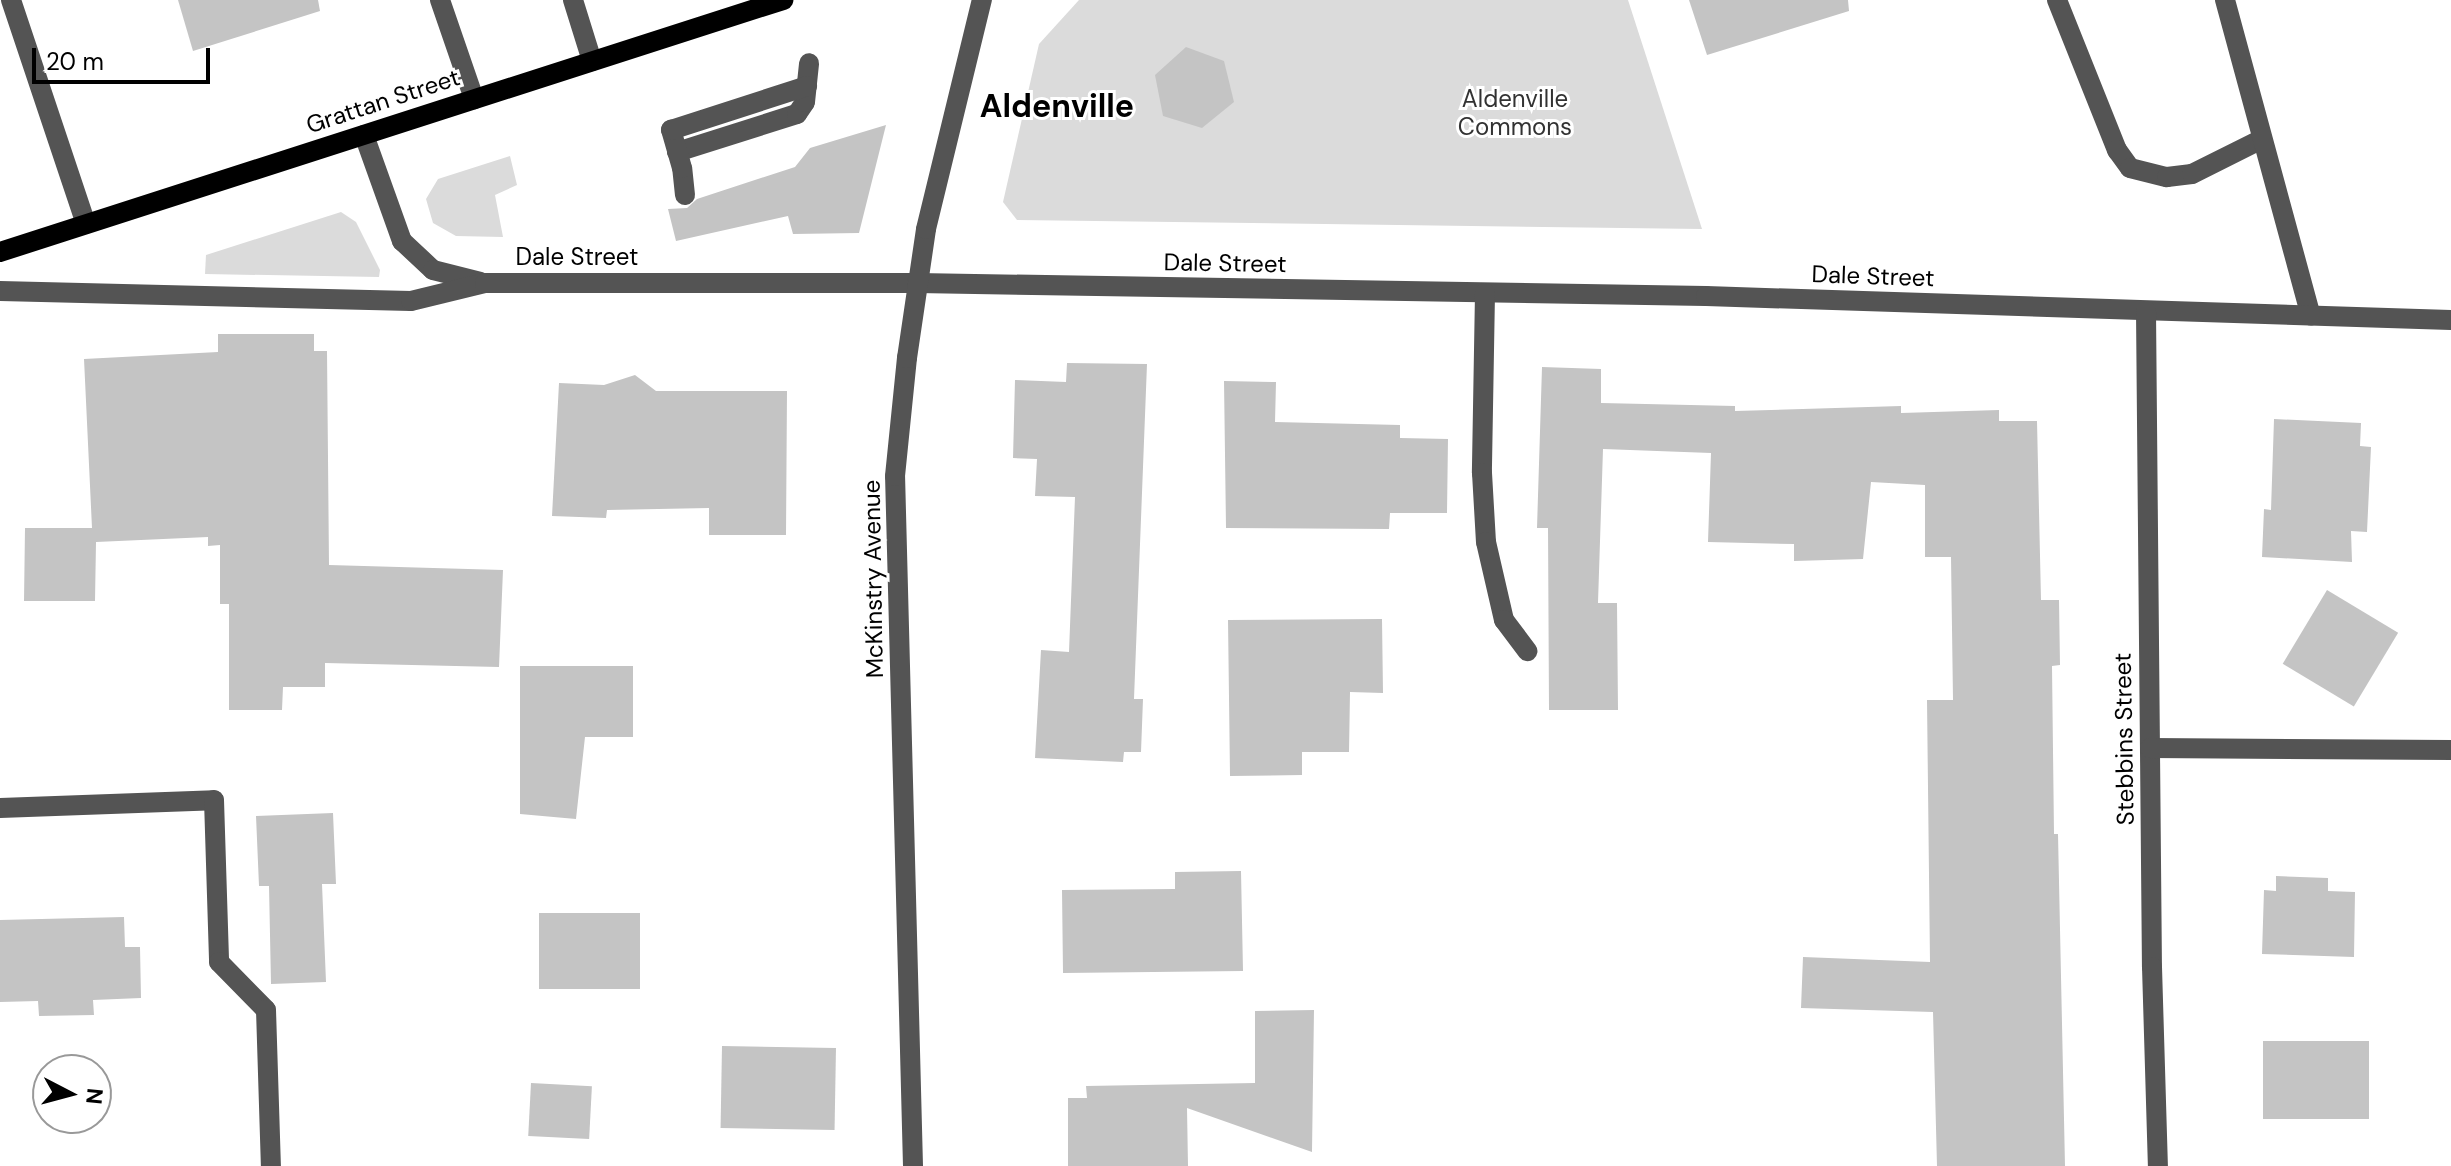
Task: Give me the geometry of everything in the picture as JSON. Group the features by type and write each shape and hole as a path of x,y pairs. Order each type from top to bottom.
{"main road":[{"name":"Grattan Street","path":"0,252 783,0"}],"street":[{"path":"11,0 86,224"},
{"path":"440,0 474,99"},
{"path":"573,0 592,61"},
{"name":"McKinstry Avenue","path":"913,1166 895,476 917,283 930,203 982,0"},
{"path":"2057,0 2117,150 2130,168 2167,177 2192,174 2262,139"},
{"path":"2225,0 2311,316"},
{"path":"685,195 671,134 675,127 807,86 809,63"},
{"path":"364,135 402,241 433,270 485,283"},
{"name":"Dale Street","path":"0,291 411,301 485,283 917,283 1721,297 2451,320"},
{"path":"1485,293 1482,473 1486,542 1504,620 1527,651"},
{"name":"Stebbins Street","path":"2146,311 2158,1166"},
{"path":"2150,748 2451,750"},
{"path":"0,808 214,800 219,962 266,1010 271,1166"}],"green space":[{"name":"Aldenville Commons","path":"1079,0 1628,0 1702,229 1017,220 1003,202 1039,44"},
{"path":"510,156 517,185 495,195 503,237 456,236 433,223 426,199 438,179"},
{"path":"341,212 356,222 380,270 379,277 205,274 206,255"}],"building":[{"path":"178,0 318,0 320,11 193,51"},
{"path":"1689,0 1848,0 1849,11 1707,55"},
{"path":"1186,47 1224,61 1234,102 1202,128 1163,116 1155,75"},
{"path":"886,125 859,233 793,234 788,216 676,241 668,209 687,208 697,199 795,167 810,148"},
{"path":"218,334 314,334 314,351 327,351 329,565 503,570 499,667 325,663 325,687 283,687 282,710 229,710 229,604 220,604 220,545 208,546 208,537 96,542 95,601 24,601 25,528 92,528 84,359 218,352"},
{"path":"1067,363 1147,364 1134,699 1143,699 1141,752 1124,752 1123,762 1035,758 1041,650 1069,652 1075,497 1035,496 1037,459 1013,458 1015,380 1066,382"},
{"path":"1542,367 1601,369 1601,403 1735,406 1735,411 1901,406 1901,413 1999,410 1999,421 2037,421 2041,600 2059,600 2060,665 2052,666 2065,1166 1937,1166 1933,1012 1801,1008 1803,957 1930,962 1927,700 1953,700 1951,557 1925,557 1925,485 1871,482 1863,559 1794,561 1794,544 1708,542 1711,453 1603,449 1598,603 1617,603 1618,710 1549,710 1548,528 1537,528"},
{"path":"635,375 656,391 787,391 786,535 709,535 709,508 607,510 606,518 552,516 559,383 604,385"},
{"path":"1224,381 1276,382 1275,422 1400,425 1400,438 1448,439 1447,513 1390,513 1389,529 1226,528"},
{"path":"2274,419 2361,423 2360,446 2371,447 2367,532 2351,531 2352,562 2262,557 2264,509 2271,510"},
{"path":"2327,590 2398,633 2354,706 2283,664"},
{"path":"1382,619 1383,693 1350,692 1349,752 1302,752 1302,775 1230,776 1228,620"},
{"path":"520,666 633,666 633,737 585,737 576,819 520,814"},
{"path":"333,813 336,884 322,884 326,982 271,984 269,886 259,886 256,816"},
{"path":"1241,871 1243,971 1063,973 1062,890 1175,889 1175,872"},
{"path":"2276,876 2328,878 2328,891 2355,892 2354,957 2262,954 2264,890 2276,891"},
{"path":"539,913 640,913 640,989 539,989"},
{"path":"124,917 125,947 140,947 141,998 93,1000 94,1015 39,1016 38,1001 0,1002 0,920"},
{"path":"1314,1010 1312,1152 1187,1108 1188,1166 1068,1166 1068,1098 1087,1098 1086,1086 1255,1083 1255,1011"},
{"path":"2263,1041 2369,1041 2369,1119 2263,1119"},
{"path":"722,1046 836,1048 835,1130 721,1128"},
{"path":"531,1083 592,1086 589,1139 528,1136"}],"district":[{"name":"Aldenville","path":"1057,106"}]}
